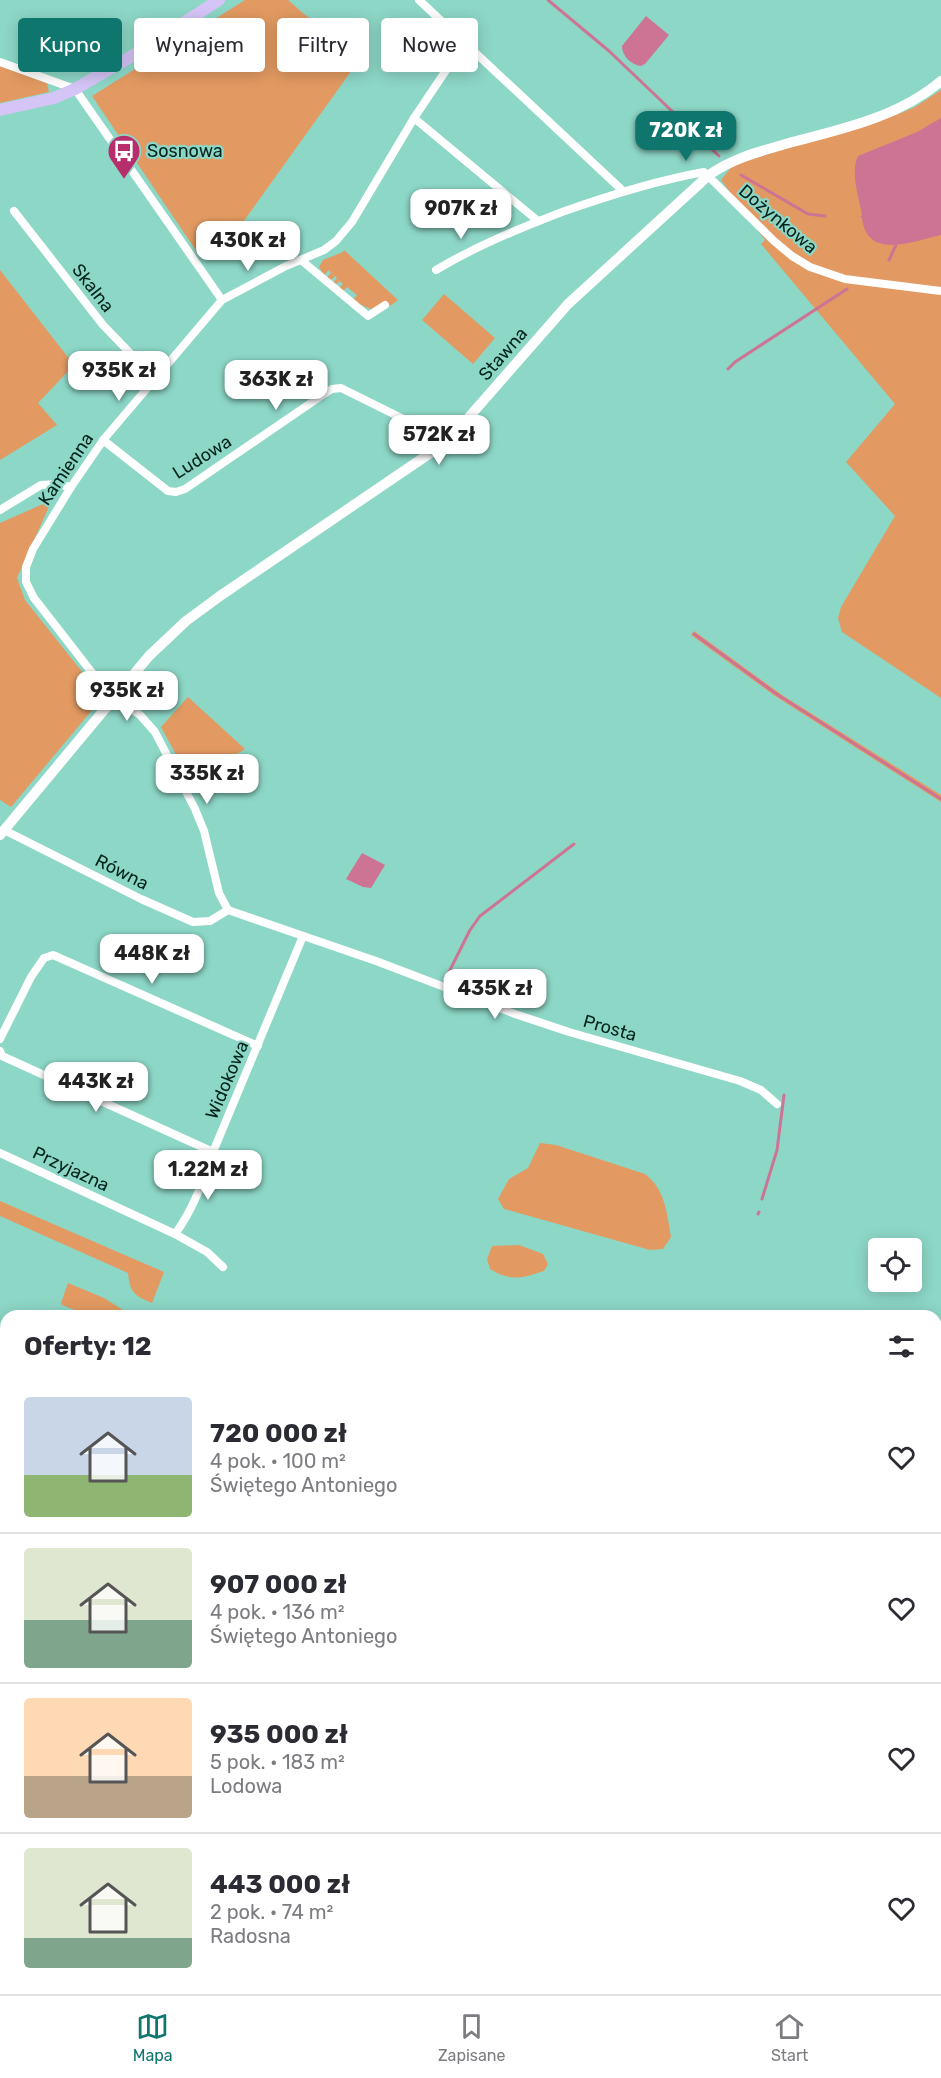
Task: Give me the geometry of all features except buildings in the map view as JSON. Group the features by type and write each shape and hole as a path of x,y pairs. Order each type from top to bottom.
{"main road":[{"path":"0,110 54,98 75,89 132,56 219,0"}],"street":[{"path":"419,0 439,18"},
{"path":"478,54 622,190"},
{"path":"0,62 75,89 222,300"},
{"name":"Kamienna","path":"228,910 219,893 204,831 194,806 149,724 115,697 95,676 34,598 26,582 26,567 33,549 103,440 222,300 286,266 324,250 336,241 352,222 414,118 445,72"},
{"name":"Stawna","path":"2,832 75,748 149,656 196,613 448,441 573,298 709,175 736,159 893,111 920,97 941,81"},
{"path":"414,118 538,221"},
{"path":"436,270 464,253 500,237 622,190 697,173 704,172 709,175"},
{"name":"Dożynkowa","path":"709,175 726,195 774,241 810,267 845,279 941,291"},
{"name":"Skalna","path":"14,211 103,325 154,380"},
{"path":"301,260 368,316 385,305"},
{"name":"Ludowa","path":"103,440 168,491 176,492 185,489 332,389 342,388 448,441"},
{"path":"0,510 41,485 56,484 71,487"},
{"name":"Równa","path":"2,832 194,922 210,921 228,910"},
{"name":"Prosta","path":"228,910 408,972 515,1014 569,1032 740,1081 761,1090 777,1104"},
{"name":"Widokowa","path":"175,1234 199,1190 303,936"},
{"path":"0,1040 31,977 44,958 53,955 258,1046"},
{"path":"0,1051 2,1056 213,1152"},
{"name":"Przyjazna","path":"0,1153 175,1234 207,1252 223,1267"}],"shaded area":[{"path":"245,0 288,0 310,18 277,18 277,72 351,72 218,257 201,258 92,96 134,70 134,72 265,72 265,18 216,18"},
{"path":"646,16 669,35 641,66 628,59 622,46"},
{"path":"0,66 47,83 49,92 0,103"},
{"path":"941,90 941,698 842,632 838,618 841,607 895,516 846,462 895,404 761,244 765,240 721,180 733,165 901,113"},
{"path":"941,118 941,235 893,245 873,240 860,217 862,215 855,177 858,156 917,132"},
{"path":"344,250 398,300 390,306 386,301 373,310 352,301 357,295 347,287 342,292 339,288 343,284 340,281 335,285 333,283 337,278 335,276 330,281 326,278 331,273 329,270 324,275 319,267 323,260"},
{"path":"0,270 74,365 38,403 57,425 0,460"},
{"path":"444,294 495,338 473,364 422,320"},
{"path":"52,500 17,578 25,600 95,688 98,703 11,807 0,800 0,523"},
{"path":"694,631 782,695 941,795 941,802 775,696 691,635"},
{"path":"188,697 245,749 191,782 161,727"},
{"path":"362,853 385,865 371,888 346,879"},
{"path":"540,1143 556,1145 645,1174 652,1180 661,1194 671,1237 663,1249 650,1250 504,1209 498,1199 509,1179 528,1168"},
{"path":"0,1201 164,1272 152,1303 134,1293 128,1273 0,1216"},
{"path":"519,1245 543,1254 548,1264 544,1271 517,1278 504,1276 490,1269 487,1259 492,1246"},
{"path":"68,1283 104,1298 123,1310 75,1310 61,1303"}],"waterway":[{"path":"548,0 609,51 719,156"},
{"path":"741,175 808,214 825,216"},
{"path":"889,260 896,245"},
{"path":"728,369 735,362 847,289"},
{"path":"694,634 778,695 941,799"},
{"path":"444,982 470,930 480,916 574,844"},
{"path":"762,1199 777,1150 784,1095"}],"place":[{"name":"Sosnowa","path":"124,180"}]}
